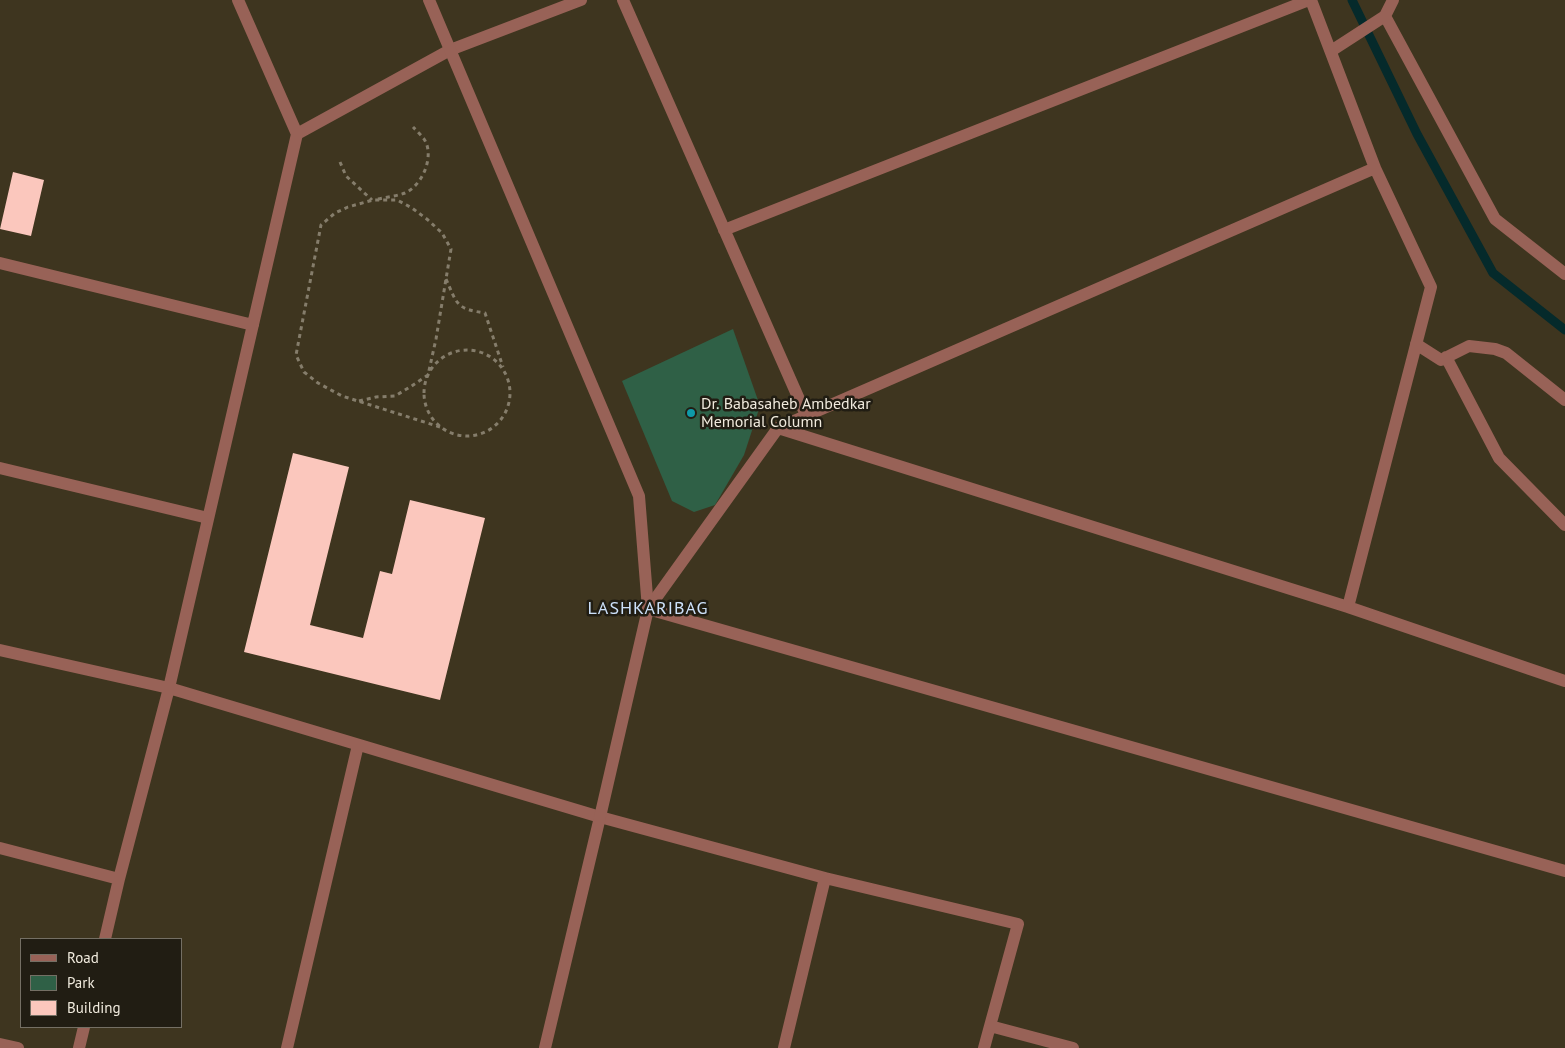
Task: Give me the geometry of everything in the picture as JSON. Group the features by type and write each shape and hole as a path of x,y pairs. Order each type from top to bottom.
{"street":[{"path":"105,938 169,688 298,134 238,0"},
{"path":"429,0 639,496 648,609 545,1048"},
{"path":"298,134 450,50 581,0"},
{"path":"623,0 806,415"},
{"path":"724,230 1310,0 1375,168 1431,288 1348,607"},
{"path":"1331,51 1385,16 1393,0"},
{"path":"1385,16 1495,219 1565,274"},
{"path":"648,609 778,428 1375,168"},
{"path":"0,263 253,324"},
{"path":"1416,344 1441,360 1469,346 1495,349 1506,353 1565,400"},
{"path":"1446,357 1499,458 1565,525"},
{"path":"778,428 1348,607 1565,681"},
{"path":"0,468 208,518"},
{"path":"648,609 1565,871"},
{"path":"0,650 169,688 600,817 825,878 1018,924 984,1048"},
{"path":"287,1048 358,744"},
{"path":"0,848 119,879"},
{"path":"784,1048 825,878"},
{"path":"990,1026 1073,1048"},
{"path":"79,1048 84,1028"},
{"path":"0,1044 18,1048"}],"path":[{"path":"413,127 425,140 429,156 423,175 415,186 406,192 348,207 335,213 321,226 296,355 304,372 342,396 440,427 453,434 477,436 490,430 502,420 509,408 510,382 485,313 469,311 456,303 446,278"},
{"path":"340,162 346,176 373,200 397,200 412,208 442,233 451,249 436,339 424,389 424,399 429,414 440,427"},
{"path":"359,401 376,397 395,396 428,375 436,362 449,353 464,349 484,352 497,360 504,368"}],"green space":[{"path":"733,329 760,406 744,455 715,505 694,512 672,501 622,381"}],"building":[{"path":"13,172 44,180 31,236 0,229"},
{"path":"293,453 349,467 310,625 363,638 380,571 392,574 410,500 485,518 440,700 244,652"}],"waterway":[{"path":"1352,0 1417,134 1493,273 1565,330"}],"place":[{"name":"Dr. Babasaheb Ambedkar Memorial Column","path":"691,413"}],"district":[{"name":"LASHKARIBAG","path":"648,609"}]}
